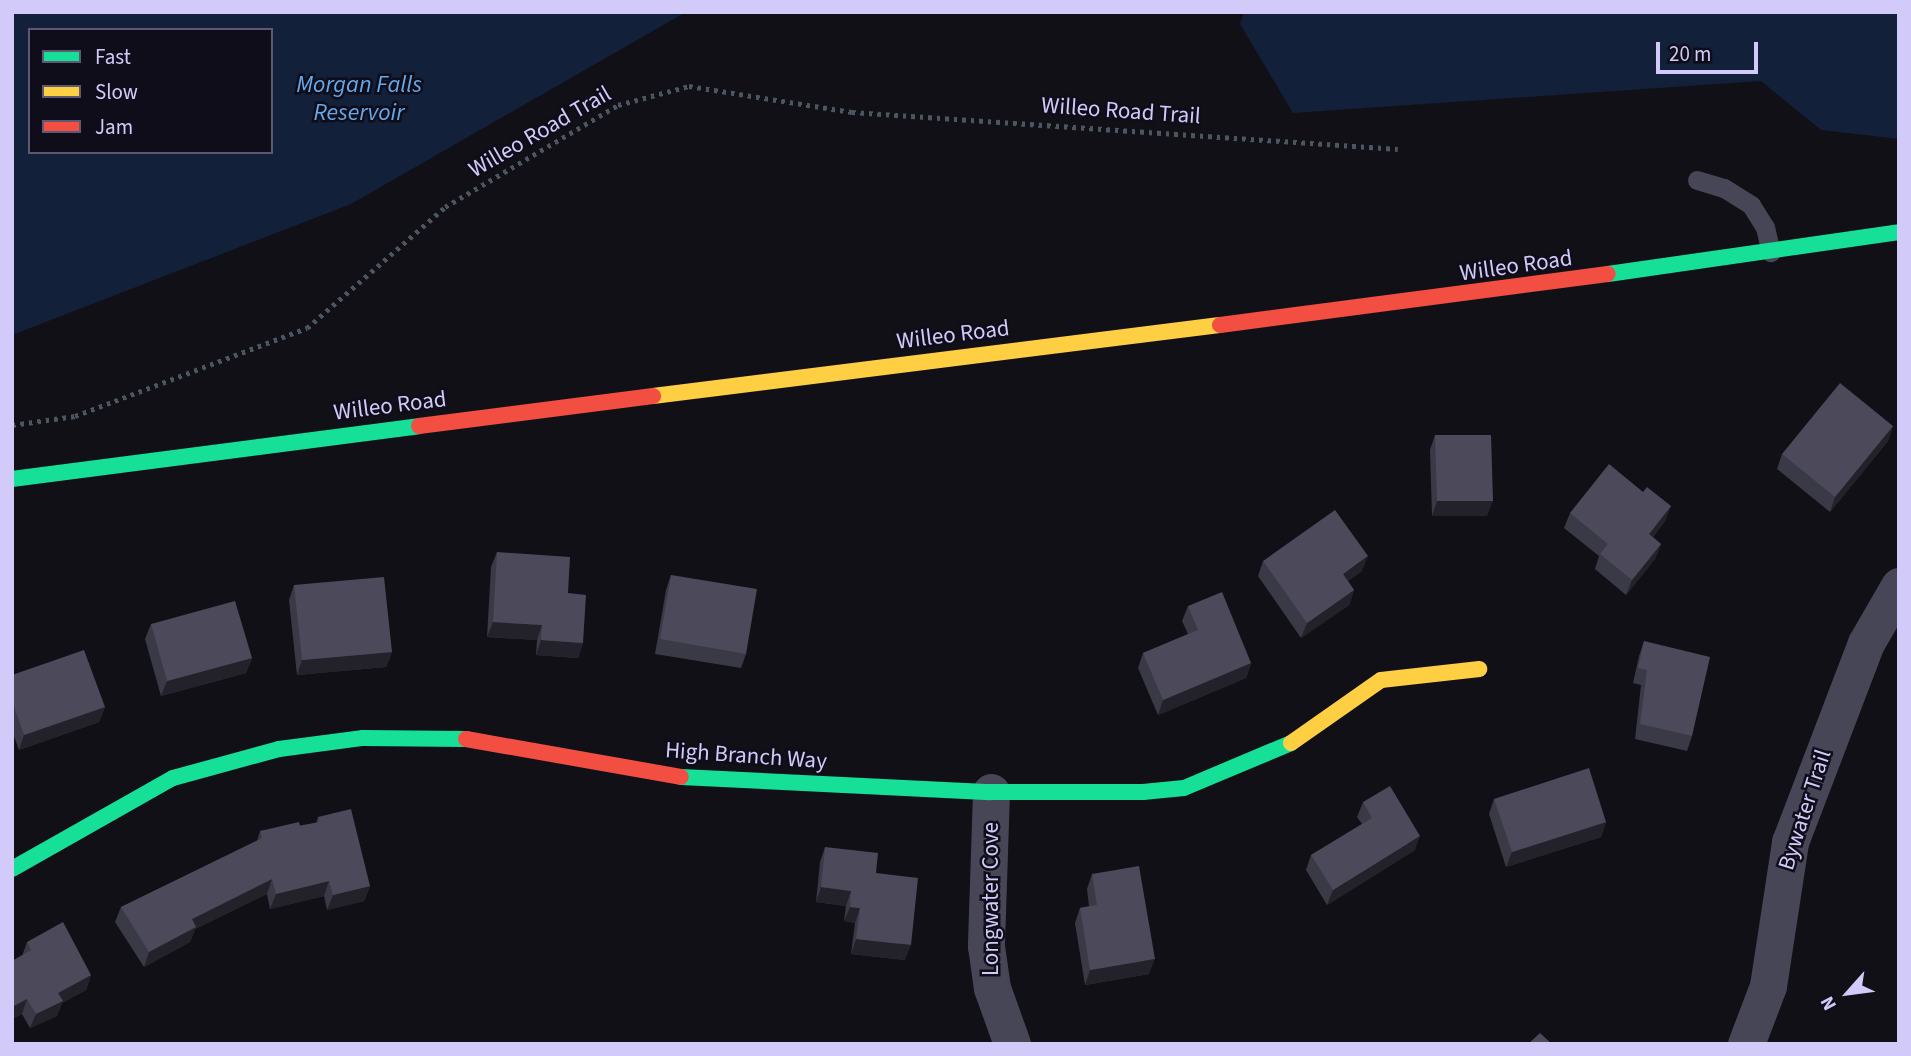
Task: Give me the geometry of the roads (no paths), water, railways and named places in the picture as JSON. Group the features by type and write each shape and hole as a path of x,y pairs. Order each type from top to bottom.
{"street":[{"name":"Willeo Road","path":"12,480 982,354 1404,304 1899,232"},
{"name":"Bywater Trail","path":"1746,1044 1768,986 1790,842 1866,643 1899,586"},
{"name":"High Branch Way","path":"12,869 173,778 279,748 363,738 488,741 587,764 681,777 991,792 1143,792 1184,788 1280,751 1381,680 1479,669"},
{"name":"Longwater Cove","path":"991,792 986,946 992,988 1012,1044"}],"lane":[{"path":"1697,180 1724,188 1751,205 1765,228 1771,252"}],"water":[{"name":"Morgan Falls Reservoir","path":"12,12 686,12 351,204 12,335"},
{"path":"1244,12 1899,12 1899,139 1821,130 1761,81 1293,113 1240,24"}]}
